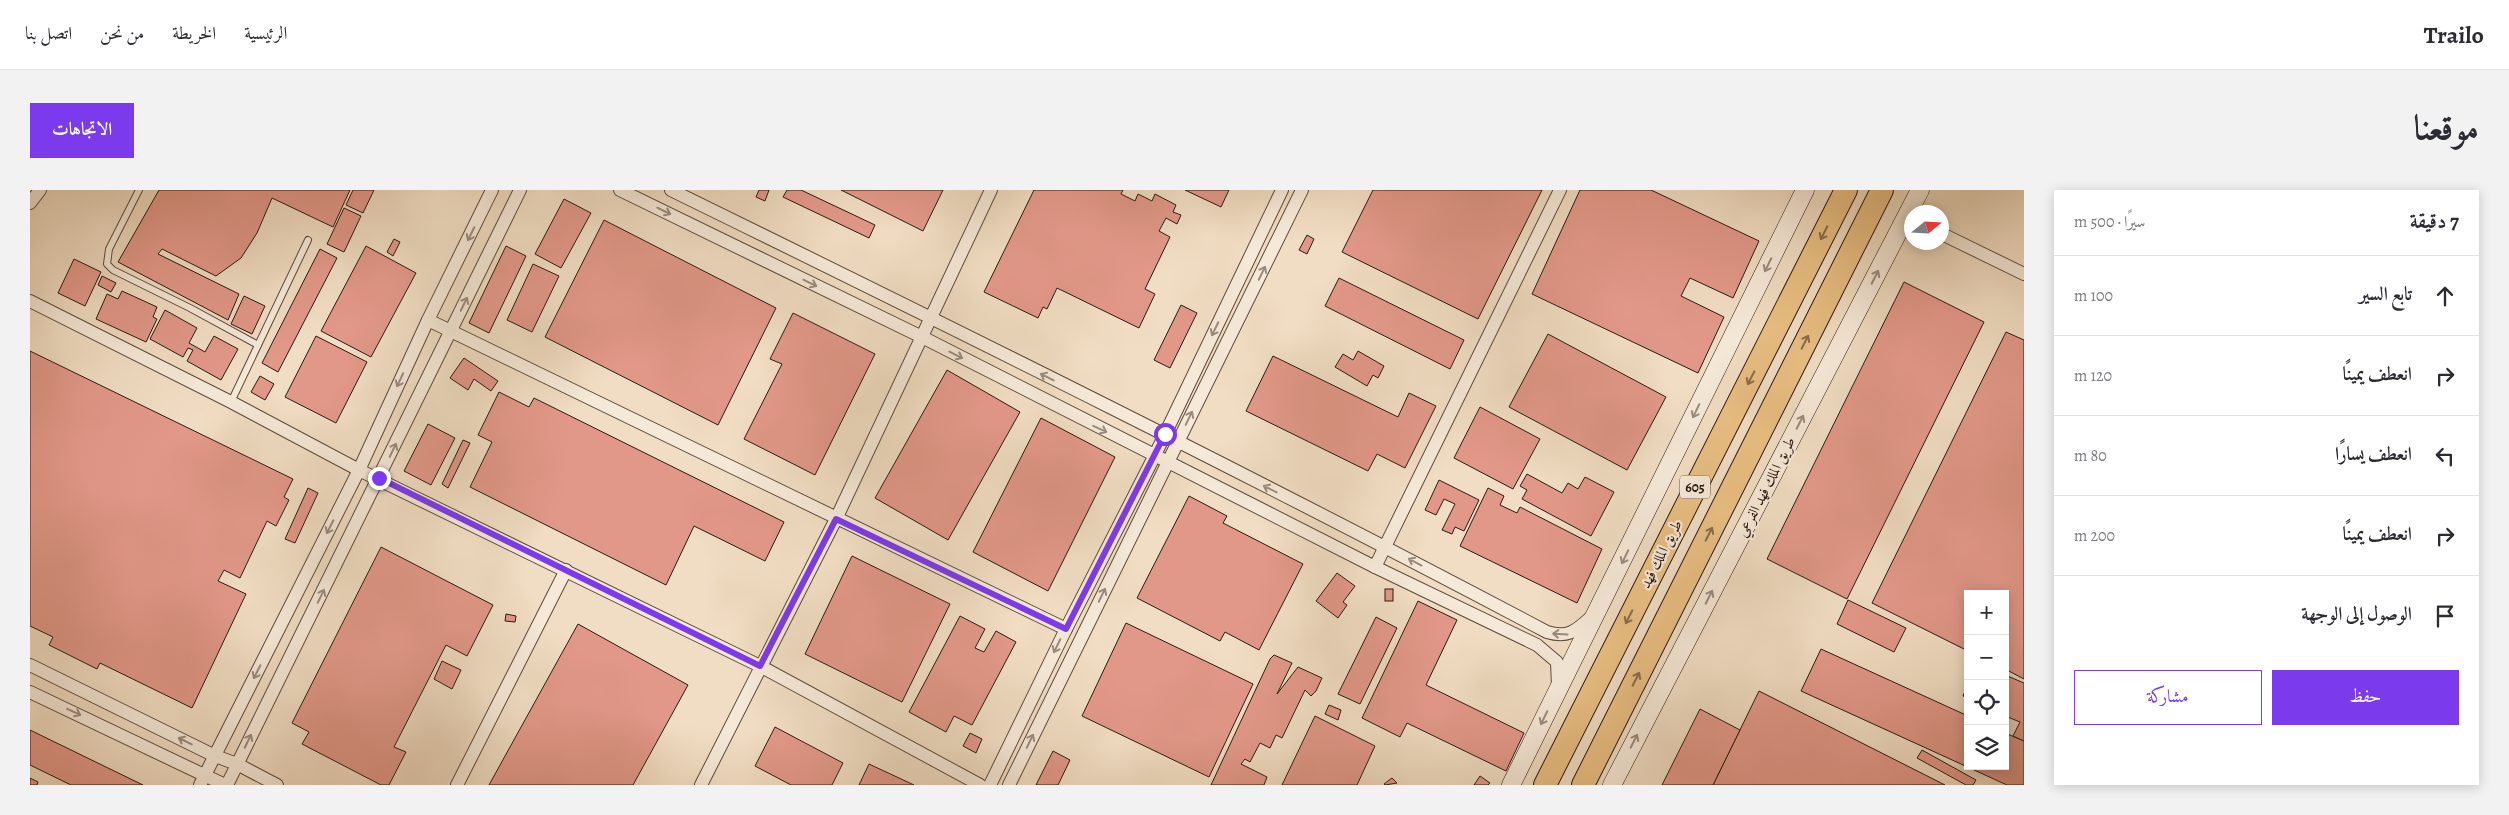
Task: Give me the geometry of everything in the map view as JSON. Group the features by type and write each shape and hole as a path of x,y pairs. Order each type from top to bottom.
{"highway":[{"name":"طريق الملك فهد","path":"1545,785 1846,190"},
{"name":"605","path":"1583,785 1882,190"},
{"path":"1533,785 1601,672"}],"main road":[{"path":"1511,785 1805,190"},
{"name":"طريق الملك فهد الفرعي","path":"1914,205 1920,190"},
{"name":"طريق الملك فهد الفرعي","path":"1612,785 1904,229"}],"street":[{"path":"30,203 40,190"},
{"path":"203,780 358,470 428,320 492,190"},
{"path":"30,692 203,780 226,785 520,190"},
{"path":"620,190 922,337 1076,417 1156,455 1375,567 1537,645 1557,662 1558,689"},
{"path":"671,190 930,317 1078,393 1165,434 1385,546 1546,632 1568,635 1577,630 1599,609"},
{"path":"701,785 836,519 991,190"},
{"path":"990,785 1066,629 1156,455 1282,190"},
{"path":"1009,785 1302,190"},
{"path":"1375,567 1560,190"},
{"path":"1949,237 2024,274"},
{"path":"30,301 231,402 358,470 379,478 760,666 980,785"},
{"path":"428,320 1066,629"},
{"path":"1076,417 1078,393"},
{"path":"457,785 566,570"},
{"path":"30,665 277,785"}],"lane":[{"path":"138,190 109,249 108,264 113,270 190,308 258,345"},
{"path":"231,402 308,240"}],"building":[{"path":"159,190 350,190 333,227 272,198 257,233 241,258 216,276 162,249 158,254 239,294 228,320 118,262"},
{"path":"353,190 374,190 363,213 346,205"},
{"path":"759,190 769,190 765,201 756,197"},
{"path":"787,190 801,190 875,225 869,238 783,197"},
{"path":"841,190 943,190 923,231"},
{"path":"1034,190 1123,190 1121,194 1135,201 1138,194 1152,201 1155,194 1176,205 1173,212 1181,215 1177,224 1166,218 1159,231 1170,237 1145,289 1155,294 1139,328 1057,288 1047,309 1043,307 1038,318 984,292"},
{"path":"1185,190 1229,190 1221,207"},
{"path":"1373,190 1542,190 1478,319 1342,252"},
{"path":"1580,190 1651,190 1759,241 1733,298 1690,278 1681,296 1724,317 1698,373 1532,294"},
{"path":"564,199 591,213 561,268 535,254"},
{"path":"344,208 361,216 344,252 327,244"},
{"path":"604,220 776,308 718,425 545,337"},
{"path":"1307,235 1314,239 1307,254 1299,250"},
{"path":"394,239 400,242 393,256 387,252"},
{"path":"366,246 416,273 371,357 321,331"},
{"path":"506,246 526,256 489,333 469,323"},
{"path":"320,249 337,258 278,372 262,363"},
{"path":"74,259 101,272 85,306 58,293"},
{"path":"533,264 559,276 532,332 507,320"},
{"path":"102,276 116,283 111,292 98,285"},
{"path":"1339,278 1464,340 1450,369 1325,306"},
{"path":"1904,282 1984,322 1847,599 1767,559"},
{"path":"122,291 157,307 153,317 157,319 146,342 96,319 107,294 118,299"},
{"path":"244,296 265,306 252,334 231,324"},
{"path":"1181,305 1197,313 1170,368 1154,360"},
{"path":"165,310 197,328 189,343 205,352 214,336 238,349 221,380 187,361 193,350 188,348 183,357 150,339"},
{"path":"793,313 875,354 815,475 744,439 782,364 770,359"},
{"path":"2006,332 2024,340 2024,679 2009,671 2009,590 1964,590 1964,649 1872,603"},
{"path":"1548,334 1666,397 1627,470 1509,407"},
{"path":"316,336 367,362 336,423 285,397"},
{"path":"30,351 293,479 284,497 289,500 276,526 267,521 240,578 224,570 218,581 246,594 192,708 100,663 97,669 49,645 53,637 30,626"},
{"path":"1358,351 1384,366 1378,378 1373,375 1367,386 1335,367 1343,354 1353,360"},
{"path":"1273,356 1398,417 1409,393 1436,406 1405,468 1377,454 1368,471 1246,411"},
{"path":"464,358 498,381 491,391 474,379 468,390 450,378"},
{"path":"947,370 1020,412 948,540 875,498"},
{"path":"260,376 274,384 265,400 251,392"},
{"path":"499,392 529,407 534,398 784,522 765,561 694,526 666,585 470,487 492,442 478,435"},
{"path":"1480,407 1540,439 1513,489 1454,458"},
{"path":"1041,418 1115,457 1048,591 973,552"},
{"path":"428,424 455,438 431,485 404,471"},
{"path":"463,440 470,443 448,488 442,484"},
{"path":"1527,474 1562,493 1568,483 1578,489 1585,477 1614,492 1591,536 1522,499 1527,490 1520,486"},
{"path":"1439,480 1479,500 1464,531 1455,527 1452,534 1442,530 1455,504 1444,499 1436,515 1425,510"},
{"path":"308,488 318,493 295,543 285,539"},
{"path":"1488,488 1504,496 1500,505 1517,513 1520,507 1602,549 1577,603 1460,546"},
{"path":"1189,496 1227,516 1223,523 1303,564 1259,650 1225,632 1220,641 1137,598"},
{"path":"381,547 493,605 467,656 446,645 394,747 406,752 389,785 381,785 302,744 309,732 292,723"},
{"path":"852,556 950,604 902,702 805,654"},
{"path":"1337,573 1355,586 1343,602 1347,605 1338,618 1316,601"},
{"path":"1385,589 1393,589 1393,601 1385,601"},
{"path":"1848,600 1906,628 1894,652 1837,624"},
{"path":"1418,601 1457,620 1426,685 1524,733 1506,771 1407,723 1400,737 1362,718"},
{"path":"506,614 516,616 515,622 505,621"},
{"path":"960,616 985,629 975,648 984,652 996,631 1016,642 972,725 954,716 946,732 909,712"},
{"path":"1376,617 1397,628 1360,704 1338,694"},
{"path":"1126,623 1253,684 1209,777 1082,716"},
{"path":"578,624 688,685 633,785 489,785"},
{"path":"1821,649 1964,714 1964,765 1801,691"},
{"path":"1274,655 1292,663 1277,694 1298,667 1322,678 1316,691 1311,696 1305,690 1282,738 1276,735 1270,748 1260,743 1250,762 1245,759 1241,764 1267,777 1264,785 1211,785 1270,659"},
{"path":"442,661 461,670 452,689 434,679"},
{"path":"2009,677 2024,683 2024,741 2013,736 2020,722 2009,718"},
{"path":"1759,691 1945,785 1713,785"},
{"path":"1329,705 1341,710 1338,720 1325,714"},
{"path":"1700,709 1740,730 1713,785 1662,785"},
{"path":"1315,716 1375,746 1357,785 1282,785"},
{"path":"775,727 843,763 832,785 791,785 755,766"},
{"path":"30,730 143,785 71,785 30,765"},
{"path":"970,733 982,739 976,753 963,746"},
{"path":"2009,735 2024,741 2024,785 2007,785 1974,770 2009,770"},
{"path":"1922,750 1976,780 1973,785 1966,785 1917,758"},
{"path":"1053,751 1070,760 1058,785 1036,785"},
{"path":"869,764 914,785 859,785"},
{"path":"1480,776 1490,783 1488,785 1474,785"},
{"path":"30,778 38,782 37,785 30,785"},
{"path":"1392,778 1397,783 1384,784"}],"route":[{"path":"379,478 760,666 836,519 1066,629 1165,434"}]}
